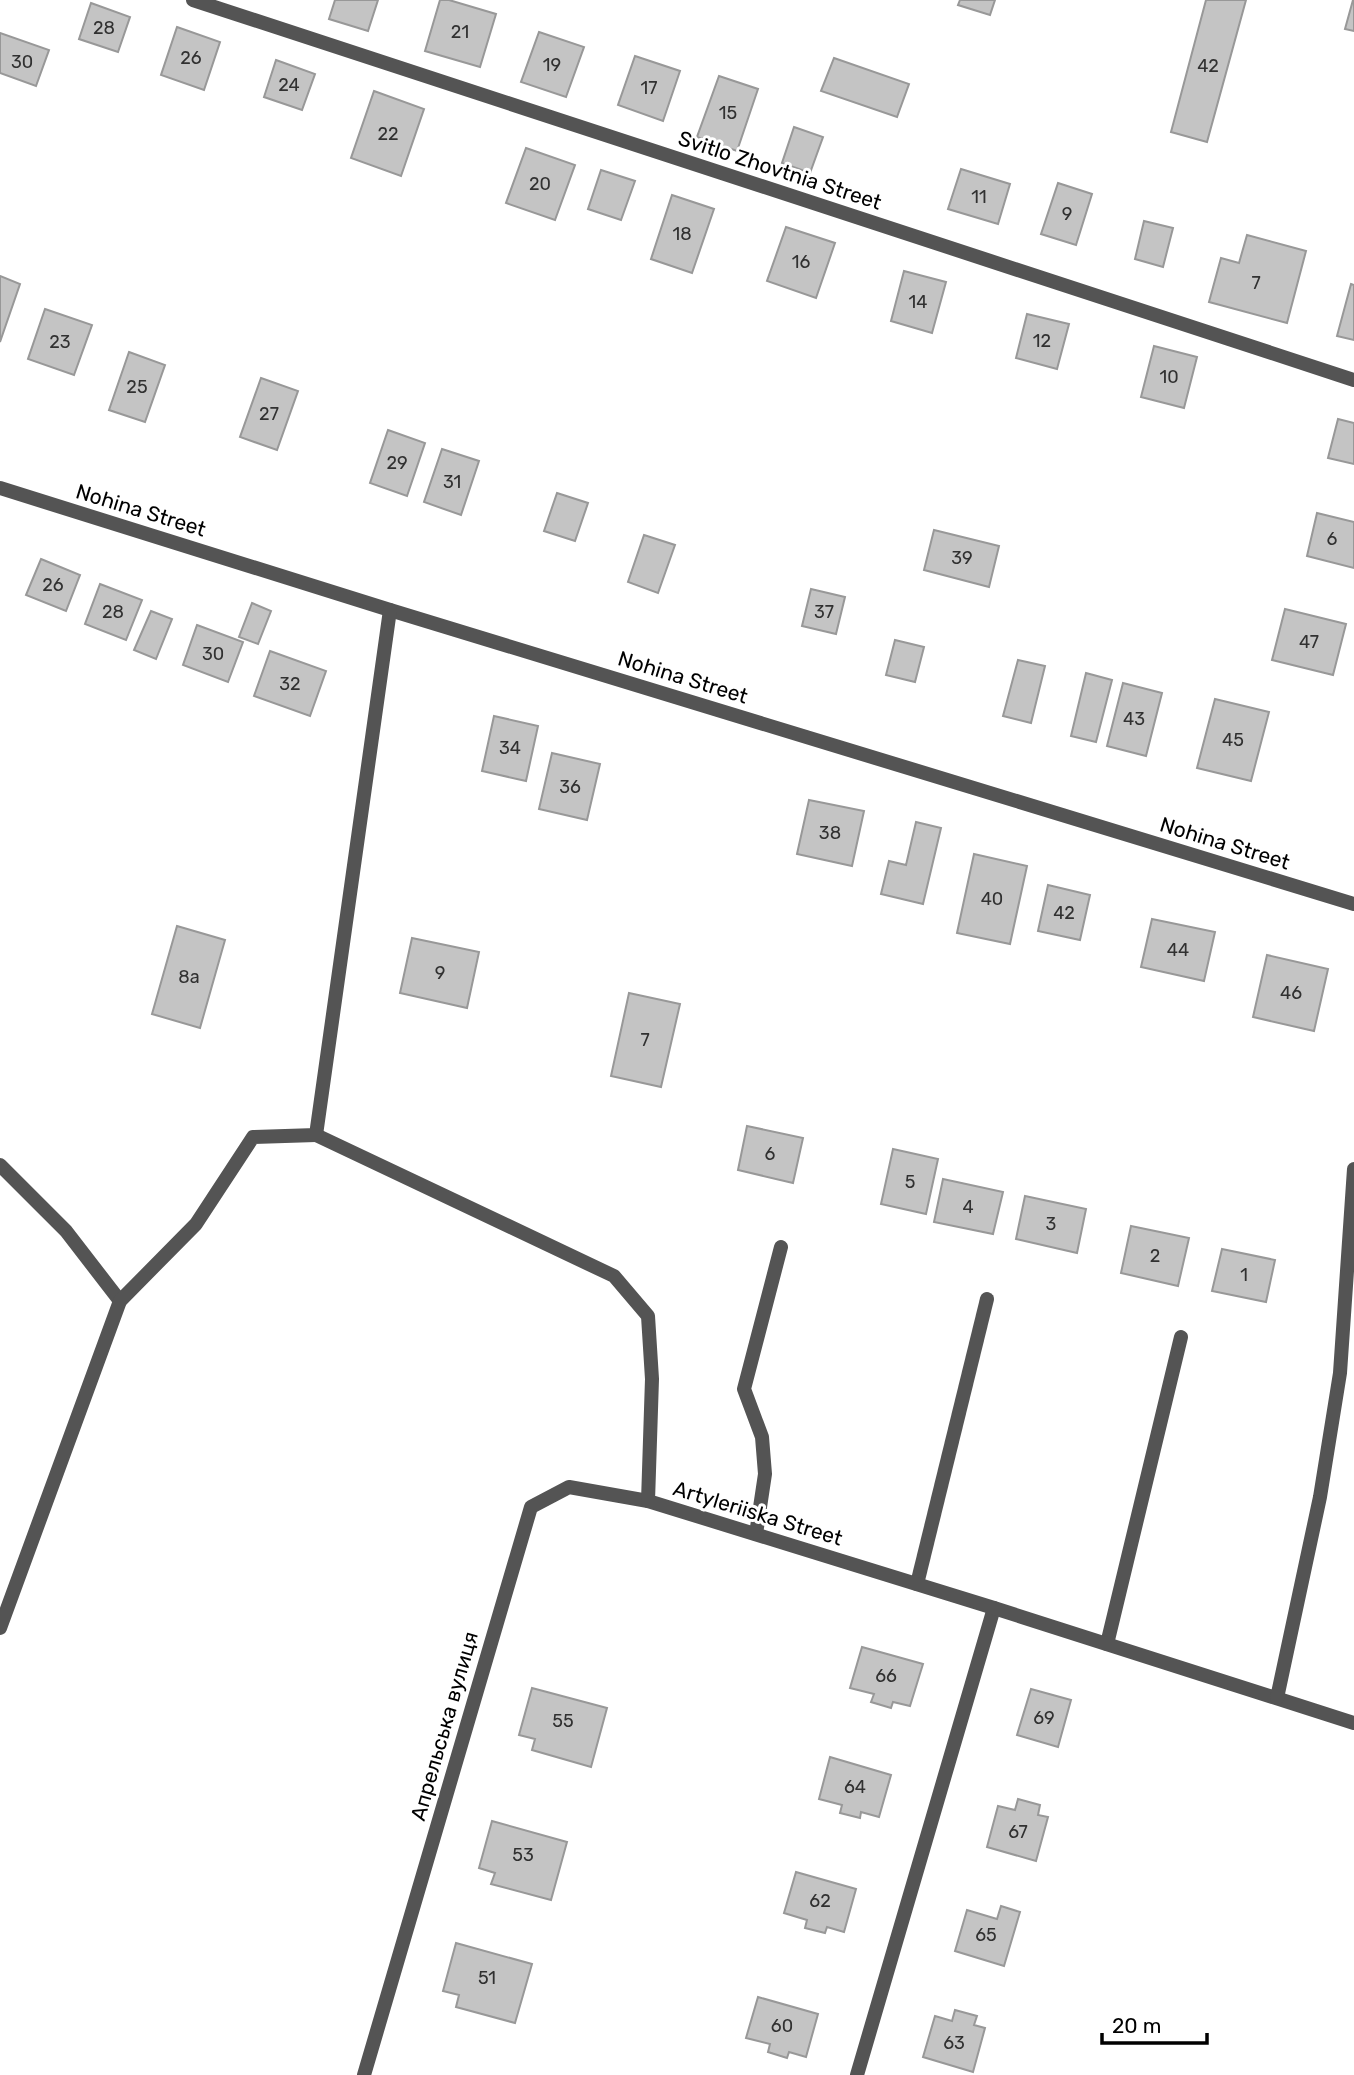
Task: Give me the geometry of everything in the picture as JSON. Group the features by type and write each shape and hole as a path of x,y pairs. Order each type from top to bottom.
{"street":[{"name":"Svitlo Zhovtnia Street","path":"193,0 1354,380"},
{"name":"Nohina Street","path":"0,488 1354,904"},
{"path":"0,1628 120,1301 196,1224 253,1137 316,1135 390,610"},
{"name":"Artyleriiska Street","path":"316,1135 614,1276 648,1316 652,1379 648,1501 1354,1723"},
{"path":"0,1166 66,1231 120,1301"},
{"path":"1277,1698 1320,1497 1340,1373 1354,1169"},
{"path":"757,1534 765,1474 762,1437 744,1389 781,1247"},
{"path":"917,1584 987,1299"},
{"path":"1107,1644 1181,1337"},
{"name":"Апрельська вулиця","path":"363,2075 531,1507 569,1487 648,1501"},
{"path":"858,2075 994,1608"}],"building":[{"path":"335,0 378,0 368,31 329,19"},
{"path":"440,0 449,0 496,14 480,67 425,51"},
{"path":"960,0 995,0 990,15 958,5"},
{"path":"1206,0 1246,0 1207,142 1171,132"},
{"path":"1354,0 1354,31 1345,29"},
{"path":"91,3 130,17 118,52 79,39"},
{"path":"177,27 220,42 204,90 161,75"},
{"path":"539,32 584,47 566,97 521,82"},
{"path":"0,33 49,50 36,86 0,73"},
{"path":"635,56 680,71 663,121 618,105"},
{"path":"834,58 909,84 897,117 821,91"},
{"path":"276,60 315,74 302,110 264,97"},
{"path":"719,76 758,89 737,151 697,137"},
{"path":"374,91 424,109 401,176 351,158"},
{"path":"794,127 823,137 810,173 782,163"},
{"path":"526,148 575,165 555,220 506,203"},
{"path":"961,169 1010,184 998,224 948,209"},
{"path":"601,170 635,181 621,220 588,209"},
{"path":"1058,183 1092,194 1076,245 1041,234"},
{"path":"672,195 714,209 692,273 651,259"},
{"path":"1144,221 1173,228 1163,267 1135,259"},
{"path":"786,227 835,243 816,298 767,281"},
{"path":"1247,235 1306,251 1287,323 1209,302 1221,258 1239,263"},
{"path":"904,271 946,282 932,333 891,321"},
{"path":"0,276 20,284 0,342"},
{"path":"1351,284 1354,285 1354,340 1337,336"},
{"path":"45,309 92,325 74,375 28,359"},
{"path":"1027,314 1069,324 1057,369 1016,358"},
{"path":"1154,346 1197,357 1184,408 1141,397"},
{"path":"129,352 165,365 145,422 109,410"},
{"path":"261,378 298,391 277,450 240,437"},
{"path":"1338,419 1354,423 1354,464 1328,458"},
{"path":"388,430 425,443 407,496 370,483"},
{"path":"442,449 479,461 461,515 424,502"},
{"path":"557,493 588,503 575,541 544,531"},
{"path":"1317,513 1354,522 1354,568 1307,556"},
{"path":"934,530 999,546 989,587 924,570"},
{"path":"644,535 675,545 658,593 628,582"},
{"path":"41,559 80,575 66,611 26,595"},
{"path":"100,584 142,600 126,640 85,624"},
{"path":"811,589 845,597 836,634 802,626"},
{"path":"252,603 271,611 258,644 239,637"},
{"path":"1285,609 1346,624 1333,675 1272,660"},
{"path":"151,611 172,619 156,659 134,650"},
{"path":"197,625 243,642 228,682 183,665"},
{"path":"895,640 924,647 915,682 886,675"},
{"path":"270,651 326,671 310,716 254,696"},
{"path":"1018,660 1045,666 1031,723 1003,716"},
{"path":"1086,673 1112,680 1096,742 1071,736"},
{"path":"1123,683 1162,693 1146,756 1107,746"},
{"path":"1215,699 1269,712 1251,781 1197,768"},
{"path":"494,716 538,726 526,781 482,771"},
{"path":"552,753 600,764 587,820 539,809"},
{"path":"809,800 864,811 852,866 797,854"},
{"path":"916,822 941,828 923,904 881,894 889,861 906,865"},
{"path":"974,854 1027,866 1010,944 957,933"},
{"path":"1048,885 1090,895 1080,940 1038,931"},
{"path":"1152,919 1215,932 1204,981 1141,967"},
{"path":"177,926 225,940 200,1028 152,1014"},
{"path":"412,938 479,952 467,1008 400,993"},
{"path":"1267,955 1328,969 1314,1031 1253,1017"},
{"path":"629,993 680,1004 661,1087 611,1076"},
{"path":"747,1126 803,1138 793,1183 738,1170"},
{"path":"893,1149 938,1159 926,1214 881,1204"},
{"path":"943,1179 1003,1192 993,1234 934,1222"},
{"path":"1025,1196 1086,1209 1077,1253 1016,1239"},
{"path":"1131,1226 1189,1238 1178,1286 1121,1273"},
{"path":"1222,1249 1275,1260 1266,1302 1212,1291"},
{"path":"862,1647 923,1664 910,1706 893,1702 891,1708 871,1702 874,1694 850,1688"},
{"path":"532,1688 607,1708 591,1767 532,1750 535,1739 519,1735"},
{"path":"1031,1689 1071,1700 1058,1747 1017,1735"},
{"path":"830,1757 891,1775 879,1817 861,1812 860,1818 840,1813 842,1805 819,1799"},
{"path":"1018,1799 1040,1805 1038,1815 1048,1817 1036,1861 987,1847 998,1806 1015,1810"},
{"path":"492,1821 567,1842 551,1900 491,1884 495,1873 479,1868"},
{"path":"796,1872 856,1889 844,1932 827,1927 825,1933 805,1928 807,1920 784,1913"},
{"path":"1001,1906 1020,1912 1004,1966 955,1951 967,1910 997,1919"},
{"path":"456,1943 532,1964 515,2023 456,2007 459,1995 443,1991"},
{"path":"758,1997 818,2014 806,2057 789,2052 787,2058 768,2052 770,2044 746,2038"},
{"path":"955,2010 977,2016 974,2025 985,2028 973,2072 923,2057 935,2016 952,2021"}]}
